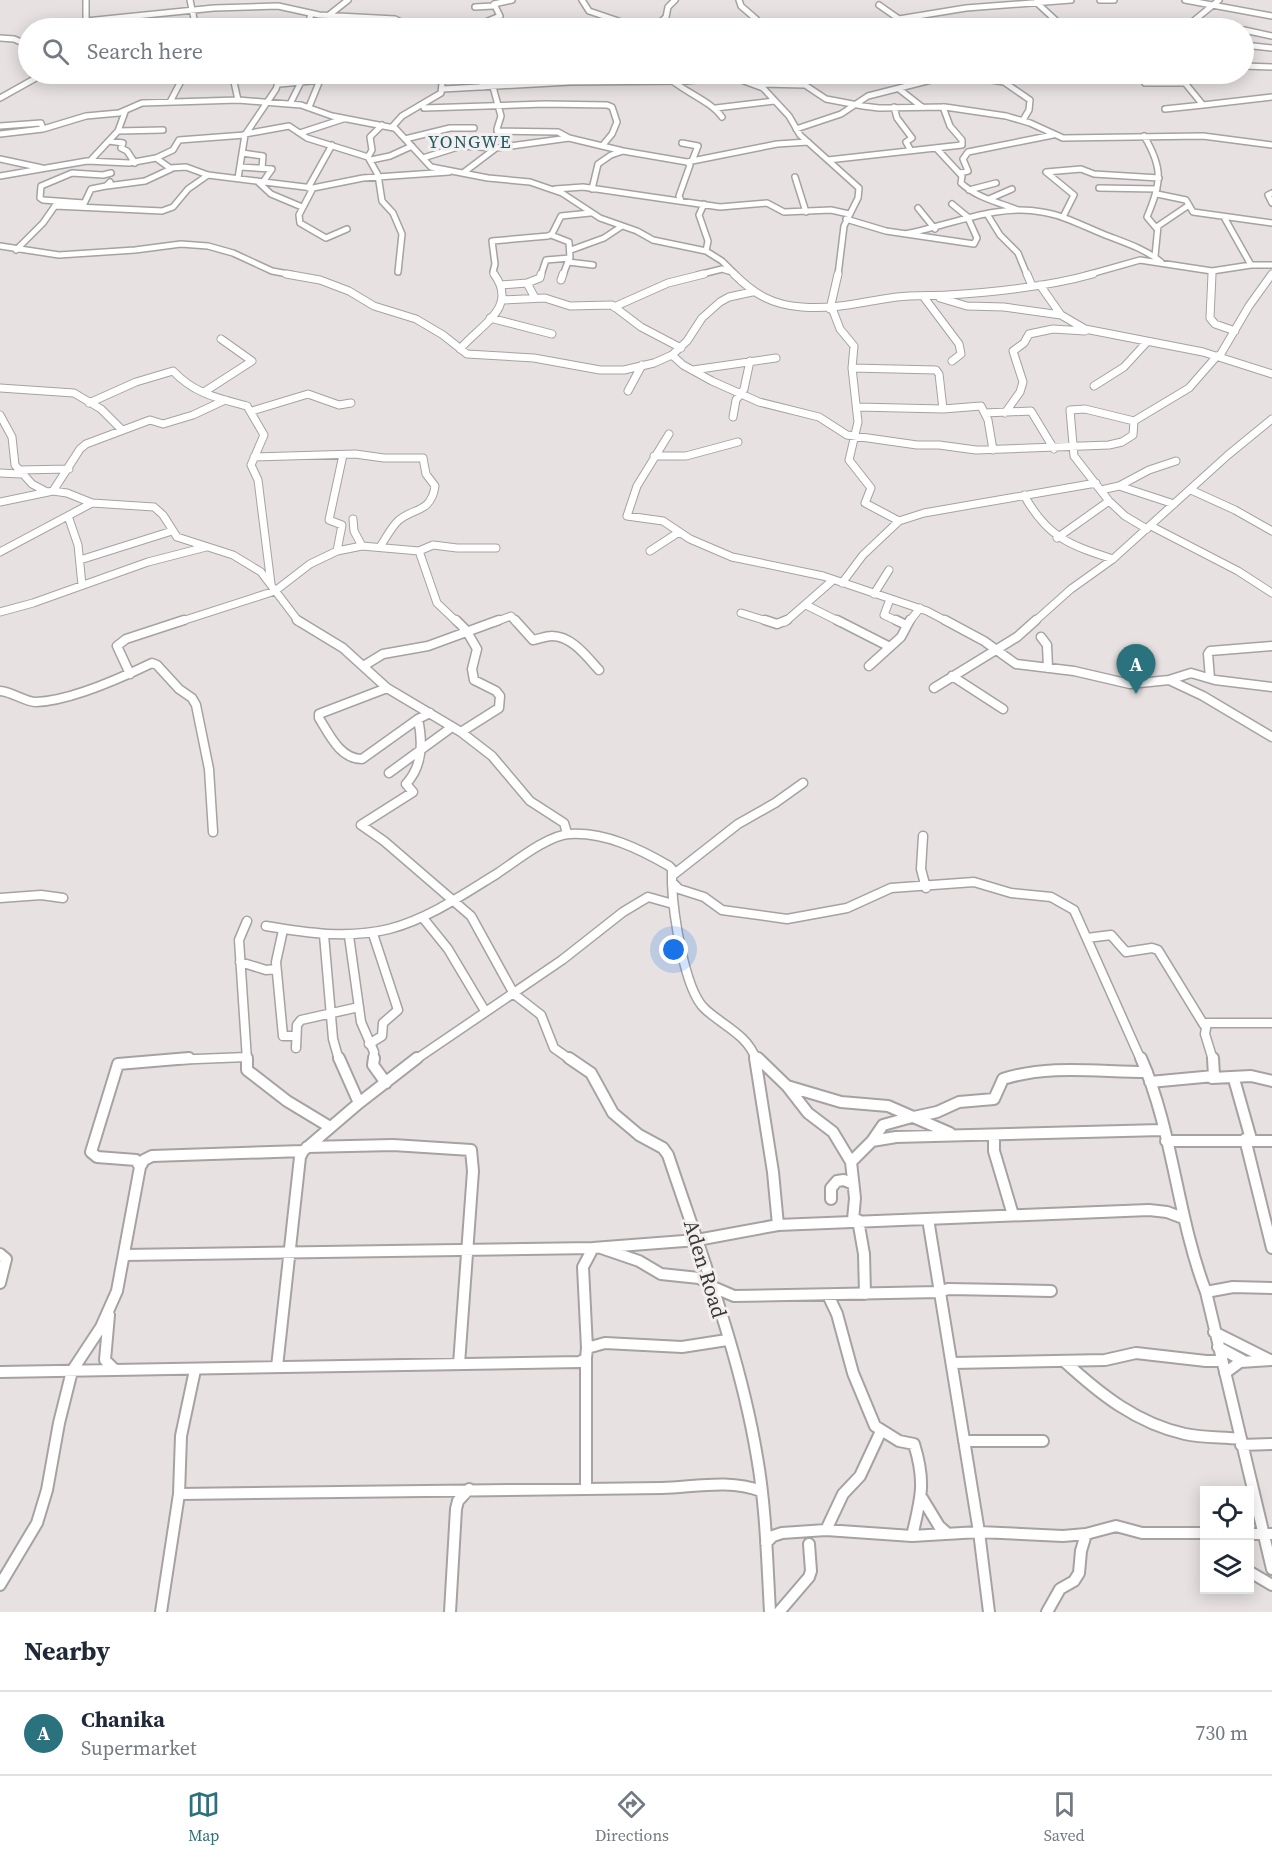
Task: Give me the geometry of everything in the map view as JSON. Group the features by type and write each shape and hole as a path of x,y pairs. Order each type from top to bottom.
{"street":[{"path":"86,0 86,18"},
{"path":"328,15 348,0"},
{"path":"475,7 512,0"},
{"path":"582,0 590,11 610,18"},
{"path":"665,18 668,7 675,0"},
{"path":"739,0 741,6 755,18"},
{"path":"905,18 966,8 1071,0"},
{"path":"1100,0 1114,0"},
{"path":"1185,0 1272,16"},
{"path":"1197,18 1215,6 1219,0"},
{"path":"191,1 214,8"},
{"path":"191,1 195,18"},
{"path":"1036,2 1053,18"},
{"path":"106,18 265,3 311,14 378,18"},
{"path":"495,3 500,16 495,18"},
{"path":"879,5 898,18"},
{"path":"310,18 311,14"},
{"path":"1254,32 1272,36"},
{"path":"0,38 18,41"},
{"path":"1254,46 1272,48"},
{"path":"1254,66 1272,67"},
{"path":"0,98 25,84"},
{"path":"170,102 179,84"},
{"path":"234,84 238,100"},
{"path":"238,178 245,135 266,101 280,84"},
{"path":"290,104 301,84"},
{"path":"309,107 318,84"},
{"path":"394,128 397,120 437,98 443,89 443,84"},
{"path":"443,89 544,84"},
{"path":"674,84 706,105 716,108 774,101"},
{"path":"756,84 805,85 826,99 879,108 943,107 1023,120 1053,135 1070,139 1103,136 1214,137 1272,145"},
{"path":"756,84 763,88 789,116 796,129 808,142 859,188 859,195 847,217 841,242 836,295 831,309 840,329 853,343 852,368 858,422 849,460 871,488 865,503 898,521"},
{"path":"796,129 841,114 868,96 918,84"},
{"path":"1008,84 1029,99 1030,106 1023,120"},
{"path":"1191,84 1203,105"},
{"path":"518,86 527,104"},
{"path":"493,87 501,116 497,131 506,146"},
{"path":"899,89 922,108"},
{"path":"1166,109 1272,97"},
{"path":"0,134 43,129 86,116 125,112 142,103 238,100 309,107 344,119 394,128 431,167 530,182 571,198 591,213 653,240 706,251 733,272 752,292 784,304 831,309 898,297 1040,285 1088,275 1140,260 1212,271 1251,265 1272,265"},
{"path":"419,108 527,104 610,105 616,118 616,126 602,146"},
{"path":"894,107 895,116 912,138 906,142 910,149"},
{"path":"828,160 963,144 950,126 943,107"},
{"path":"716,108 722,117"},
{"path":"90,161 118,130 125,112"},
{"path":"300,133 344,119"},
{"path":"0,126 41,123 43,129"},
{"path":"382,125 370,137 372,150 369,158 378,177 382,201 394,215 402,234 398,272"},
{"path":"0,176 90,161 116,164 135,162 156,158 173,150 179,140 245,135 287,126 307,138 369,158 390,156 412,146"},
{"path":"405,139 451,128 469,126 474,128"},
{"path":"118,130 163,129"},
{"path":"497,131 558,132 569,138 623,151 689,161 708,160 783,142 808,142"},
{"path":"960,173 968,171 963,157 970,151 989,150 1053,135"},
{"path":"1144,136 1157,157 1159,178 1148,217 1157,229"},
{"path":"423,158 461,146 496,148 569,138"},
{"path":"110,141 123,143 121,148 127,151 135,162"},
{"path":"681,201 679,196 689,173 689,161 698,146 682,143"},
{"path":"332,145 297,219 324,238 347,229"},
{"path":"463,173 496,148"},
{"path":"936,148 960,173 963,178 961,183 969,190 1018,210"},
{"path":"592,189 598,164 611,155 623,151"},
{"path":"242,153 263,156 262,168"},
{"path":"156,158 174,168"},
{"path":"0,159 46,169"},
{"path":"107,186 116,164"},
{"path":"83,205 91,189 132,180 145,181 174,168 186,167 208,175 310,188 378,177 438,175 452,171"},
{"path":"240,168 272,170 260,181"},
{"path":"1063,217 1074,195 1046,172 1081,169 1094,174 1159,178"},
{"path":"111,173 103,176 72,174 41,186 42,200 116,212 167,210 178,202 187,190 208,175"},
{"path":"795,177 806,212"},
{"path":"260,181 271,195 302,207"},
{"path":"969,190 996,183"},
{"path":"1099,188 1157,191 1186,200 1191,211 1272,224"},
{"path":"551,189 592,189 725,207 767,203 784,212 836,211 883,231 974,244 977,238 969,218 952,204"},
{"path":"989,199 1012,189"},
{"path":"1272,193 1268,195 1272,203"},
{"path":"16,250 57,203"},
{"path":"704,204 699,215 708,241 706,251"},
{"path":"1155,256 1157,229 1169,217 1189,206"},
{"path":"918,208 935,229"},
{"path":"905,234 935,229 948,223 987,214 1018,210 1038,211 1063,217 1146,250 1162,262"},
{"path":"551,235 561,216 591,213"},
{"path":"987,214 1000,235 1018,253 1032,286"},
{"path":"1224,217 1251,265"},
{"path":"571,250 604,238 622,226"},
{"path":"460,349 466,340 498,312 502,300 501,285 493,272 495,264 492,241 551,235 569,242 571,250 569,260 561,280"},
{"path":"0,246 59,255 135,250 181,244 220,248 262,267 320,280 349,291 374,306 416,319 443,335 460,349 475,356 534,358 585,369 618,371 654,363 672,355 681,348 702,318 723,299 752,292"},
{"path":"501,285 527,283 540,278 547,260 569,260 593,265"},
{"path":"614,307 659,286 722,265"},
{"path":"1212,271 1210,318 1215,324 1235,331"},
{"path":"1272,274 1218,356 1189,388 1134,421 1085,409 1070,410 1073,452 1108,501 1125,516 1228,566 1272,593"},
{"path":"527,283 535,298"},
{"path":"1040,285 1061,315"},
{"path":"923,296 958,344 961,354 952,361"},
{"path":"931,296 967,306 1016,308 1061,315 1091,331"},
{"path":"502,300 548,298 570,306 609,304 641,327 681,348"},
{"path":"490,318 552,334"},
{"path":"1005,413 1025,383 1024,376 1013,357 1013,351 1024,342 1029,334 1053,329 1091,331 1187,348 1272,374"},
{"path":"204,392 252,361 221,339"},
{"path":"1094,386 1134,361 1147,342"},
{"path":"672,355 692,370 766,405 798,410 819,417 845,434 917,445 993,450 1055,449 1073,452 1122,442 1133,435 1134,421"},
{"path":"692,370 776,358"},
{"path":"733,417 736,400 747,379 750,361"},
{"path":"627,391 642,365"},
{"path":"852,368 936,370 939,374 943,409"},
{"path":"89,403 136,382 171,371 175,372 186,385 247,406 252,411 264,435 251,470 258,480 273,588"},
{"path":"0,388 17,391 62,391 77,394 101,409 122,430"},
{"path":"252,411 308,394 339,406 351,403"},
{"path":"53,491 82,446 150,420 156,420 161,424 168,423 225,400"},
{"path":"857,407 943,409 981,406 993,450"},
{"path":"985,414 1032,412 1055,449"},
{"path":"1,417 12,437 15,465 32,484 45,491"},
{"path":"934,688 1017,637 1071,589 1113,559 1228,455 1272,419"},
{"path":"669,434 654,456 631,502 627,516 635,519 657,519 732,557 833,580 920,608 956,625 1016,664 1135,684 1169,680 1186,673 1272,687"},
{"path":"654,456 678,457 738,442"},
{"path":"254,457 343,455 423,458 426,474 435,486 434,493 427,506 397,521 380,547"},
{"path":"337,551 342,525 329,520 343,455"},
{"path":"1119,486 1176,461"},
{"path":"0,473 69,469"},
{"path":"842,583 863,555 898,521 924,513 1096,483"},
{"path":"1101,490 1119,486 1174,504"},
{"path":"1191,489 1272,531"},
{"path":"0,502 53,491 68,493 92,502 150,506 159,510 177,537 233,555 250,564 273,588 296,620 343,648 365,665 387,688 461,732 492,756 530,801 564,823 567,833"},
{"path":"1024,495 1038,521 1057,538 1113,559"},
{"path":"1057,538 1108,501"},
{"path":"0,552 92,502"},
{"path":"68,516 78,545 82,585"},
{"path":"353,519 354,531 362,546"},
{"path":"80,560 172,531"},
{"path":"650,551 679,532"},
{"path":"181,555 194,544"},
{"path":"130,674 117,646 122,641 273,588 310,564 337,551 362,546 419,551 433,545 457,548 496,548"},
{"path":"0,612 148,562 206,547"},
{"path":"419,551 437,603 466,630 477,649 472,669 474,680 496,691 501,700 498,708 461,732"},
{"path":"874,594 889,570"},
{"path":"741,614 781,624 833,580"},
{"path":"890,599 884,615 906,625"},
{"path":"806,605 890,647"},
{"path":"869,666 901,638 906,625 920,608"},
{"path":"365,665 383,654 428,646 466,630 511,616 533,640 555,636 568,641 582,651 599,670"},
{"path":"1041,637 1047,645 1048,668"},
{"path":"1210,678 1208,654 1210,651 1272,646"},
{"path":"0,691 12,692 29,701 38,702 73,694 130,674 148,663 157,665 179,689 192,698 198,712 209,770 213,832"},
{"path":"952,676 1003,709"},
{"path":"1169,680 1203,696 1272,737"},
{"path":"387,688 320,714 319,718 337,747 354,759 362,759 418,718 430,713"},
{"path":"418,718 423,740 422,747 414,776 406,784 412,788 413,792 361,824 454,901 478,925 514,993"},
{"path":"389,773 452,727"},
{"path":"803,783 775,803 738,824 673,879 673,904 691,988 696,997 714,1016 742,1038 756,1056 787,1086 808,1113 833,1132 851,1162 856,1220 864,1254 865,1294"},
{"path":"266,926 324,935 373,934 423,918 567,833 597,836 627,843 669,866 679,889 704,897 727,912 787,919 847,908 891,888 926,888 974,882 1009,892 1053,896 1074,910 1148,1077 1166,1141 1183,1218 1196,1266 1206,1292 1251,1476 1261,1534 1272,1569"},
{"path":"923,836 921,869 926,888"},
{"path":"0,898 41,895 63,898"},
{"path":"277,1367 300,1157 305,1149 359,1103 450,1034 514,993 642,899 655,897 673,904"},
{"path":"423,918 448,949 485,1011"},
{"path":"247,921 239,940 245,1007 247,1070 253,1077 330,1127"},
{"path":"283,930 276,954 283,1036 296,1036"},
{"path":"369,1044 382,1036 383,1023 398,1010 373,934"},
{"path":"1087,938 1112,934 1116,936 1126,952 1152,948 1158,950 1204,1025 1215,1066 1212,1078"},
{"path":"324,935 330,1013 337,1053 359,1103"},
{"path":"350,936 361,1022 374,1052 372,1065 386,1083"},
{"path":"240,962 266,970 276,969"},
{"name":"Aden Road","path":"514,993 540,1013 554,1048 591,1073 612,1113 639,1135 663,1148 668,1155 713,1286 753,1435 766,1543 770,1612"},
{"path":"296,1048 297,1025 301,1020 359,1007"},
{"path":"1204,1025 1213,1022 1272,1023"},
{"path":"756,1056 778,1225"},
{"path":"140,1167 136,1160 97,1157 91,1152 118,1064 204,1057 247,1057"},
{"path":"851,1162 873,1141 883,1125 937,1112 959,1102 994,1099 1003,1079 1029,1072 1064,1070 1148,1077 1234,1079 1251,1077 1272,1081"},
{"path":"1234,1079 1269,1226 1272,1248"},
{"path":"787,1086 841,1102 888,1106 959,1136"},
{"path":"873,1141 918,1136 1162,1130"},
{"path":"994,1135 994,1151 1013,1215"},
{"path":"1166,1141 1248,1139 1272,1141"},
{"path":"0,1585 37,1523 47,1490 59,1423 72,1371 101,1327 117,1291 140,1167 144,1160 152,1156 393,1145 468,1148 472,1155 473,1171 459,1364"},
{"path":"831,1199 831,1188 837,1181 844,1180 853,1184"},
{"path":"124,1255 595,1247 697,1240 778,1225 856,1220 1149,1210 1167,1212 1183,1218"},
{"path":"765,1227 777,1213"},
{"path":"928,1219 979,1532 989,1612"},
{"path":"595,1247 639,1261 661,1274 706,1280 734,1296"},
{"path":"586,1487 586,1353 583,1267 595,1247"},
{"path":"0,1254 6,1259 0,1283"},
{"path":"1206,1292 1233,1287 1272,1288"},
{"path":"716,1302 721,1298 734,1296 939,1292 948,1288 1051,1291"},
{"path":"828,1295 837,1314 853,1373 875,1426 899,1441 914,1444 920,1463 922,1498 912,1536"},
{"path":"111,1305 104,1353 107,1364 114,1370"},
{"path":"1214,1332 1228,1340 1247,1345 1271,1360"},
{"path":"0,1372 580,1362 586,1353 605,1343 682,1347 727,1340"},
{"path":"1218,1347 1243,1360"},
{"path":"952,1363 1105,1360 1128,1353 1148,1352 1224,1367 1243,1360 1271,1360"},
{"path":"1064,1360 1120,1409 1136,1418 1184,1434 1272,1444"},
{"path":"160,1612 179,1494 181,1436 195,1370"},
{"path":"825,1530 843,1494 860,1476 881,1431"},
{"path":"964,1441 1043,1441"},
{"path":"179,1494 586,1487 675,1488 744,1485 761,1491"},
{"path":"450,1612 456,1509 458,1501 469,1489"},
{"path":"922,1498 930,1508 937,1525 948,1534"},
{"path":"766,1543 773,1536 782,1533 825,1530 912,1536 979,1532 1063,1536 1086,1534 1116,1526 1142,1533 1200,1533"},
{"path":"1047,1612 1060,1589 1074,1581 1079,1573 1081,1551 1086,1534"},
{"path":"779,1612 809,1577 811,1563 809,1544"},
{"path":"1254,1574 1272,1585"}],"place":[{"name":"Chanika","path":"1136,694"}],"district":[{"name":"YONGWE","path":"470,142"}]}
